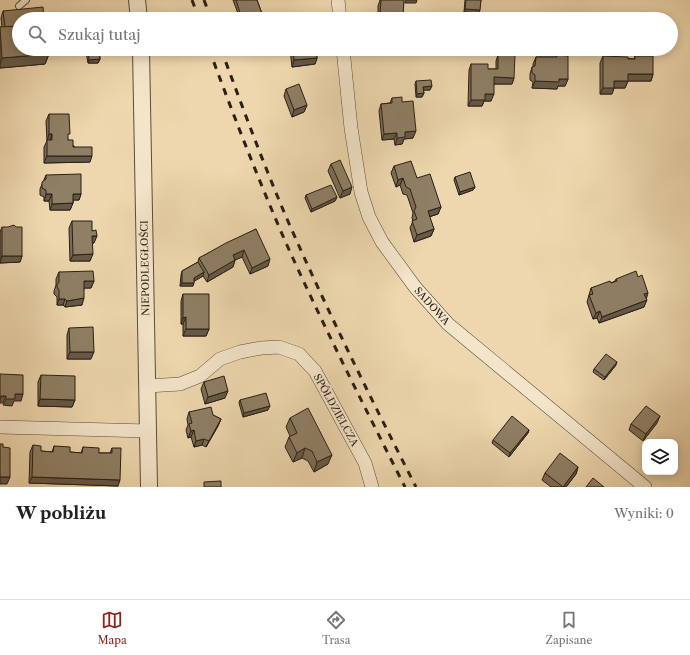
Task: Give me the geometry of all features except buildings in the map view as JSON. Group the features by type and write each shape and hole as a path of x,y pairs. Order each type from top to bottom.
{"street":[{"path":"138,0 139,12"},
{"path":"338,0 339,12"},
{"name":"NIEPODLEGŁOŚCI","path":"141,56 149,487"},
{"name":"SADOWA","path":"344,56 351,128 362,192 369,217 382,242 415,287 448,324 645,487"},
{"name":"SPÓŁDZIELCZA","path":"147,386 180,384 200,376 220,359 247,350 279,347 299,354 315,371 365,463 372,487"},
{"path":"0,427 148,431"}],"lane":[{"path":"19,6 26,0"}],"railway":[{"path":"192,0 196,12"},
{"path":"204,0 208,12"},
{"path":"212,56 246,146 286,243 329,335 405,487"},
{"path":"224,56 261,156 287,219 382,421 416,487"}]}
